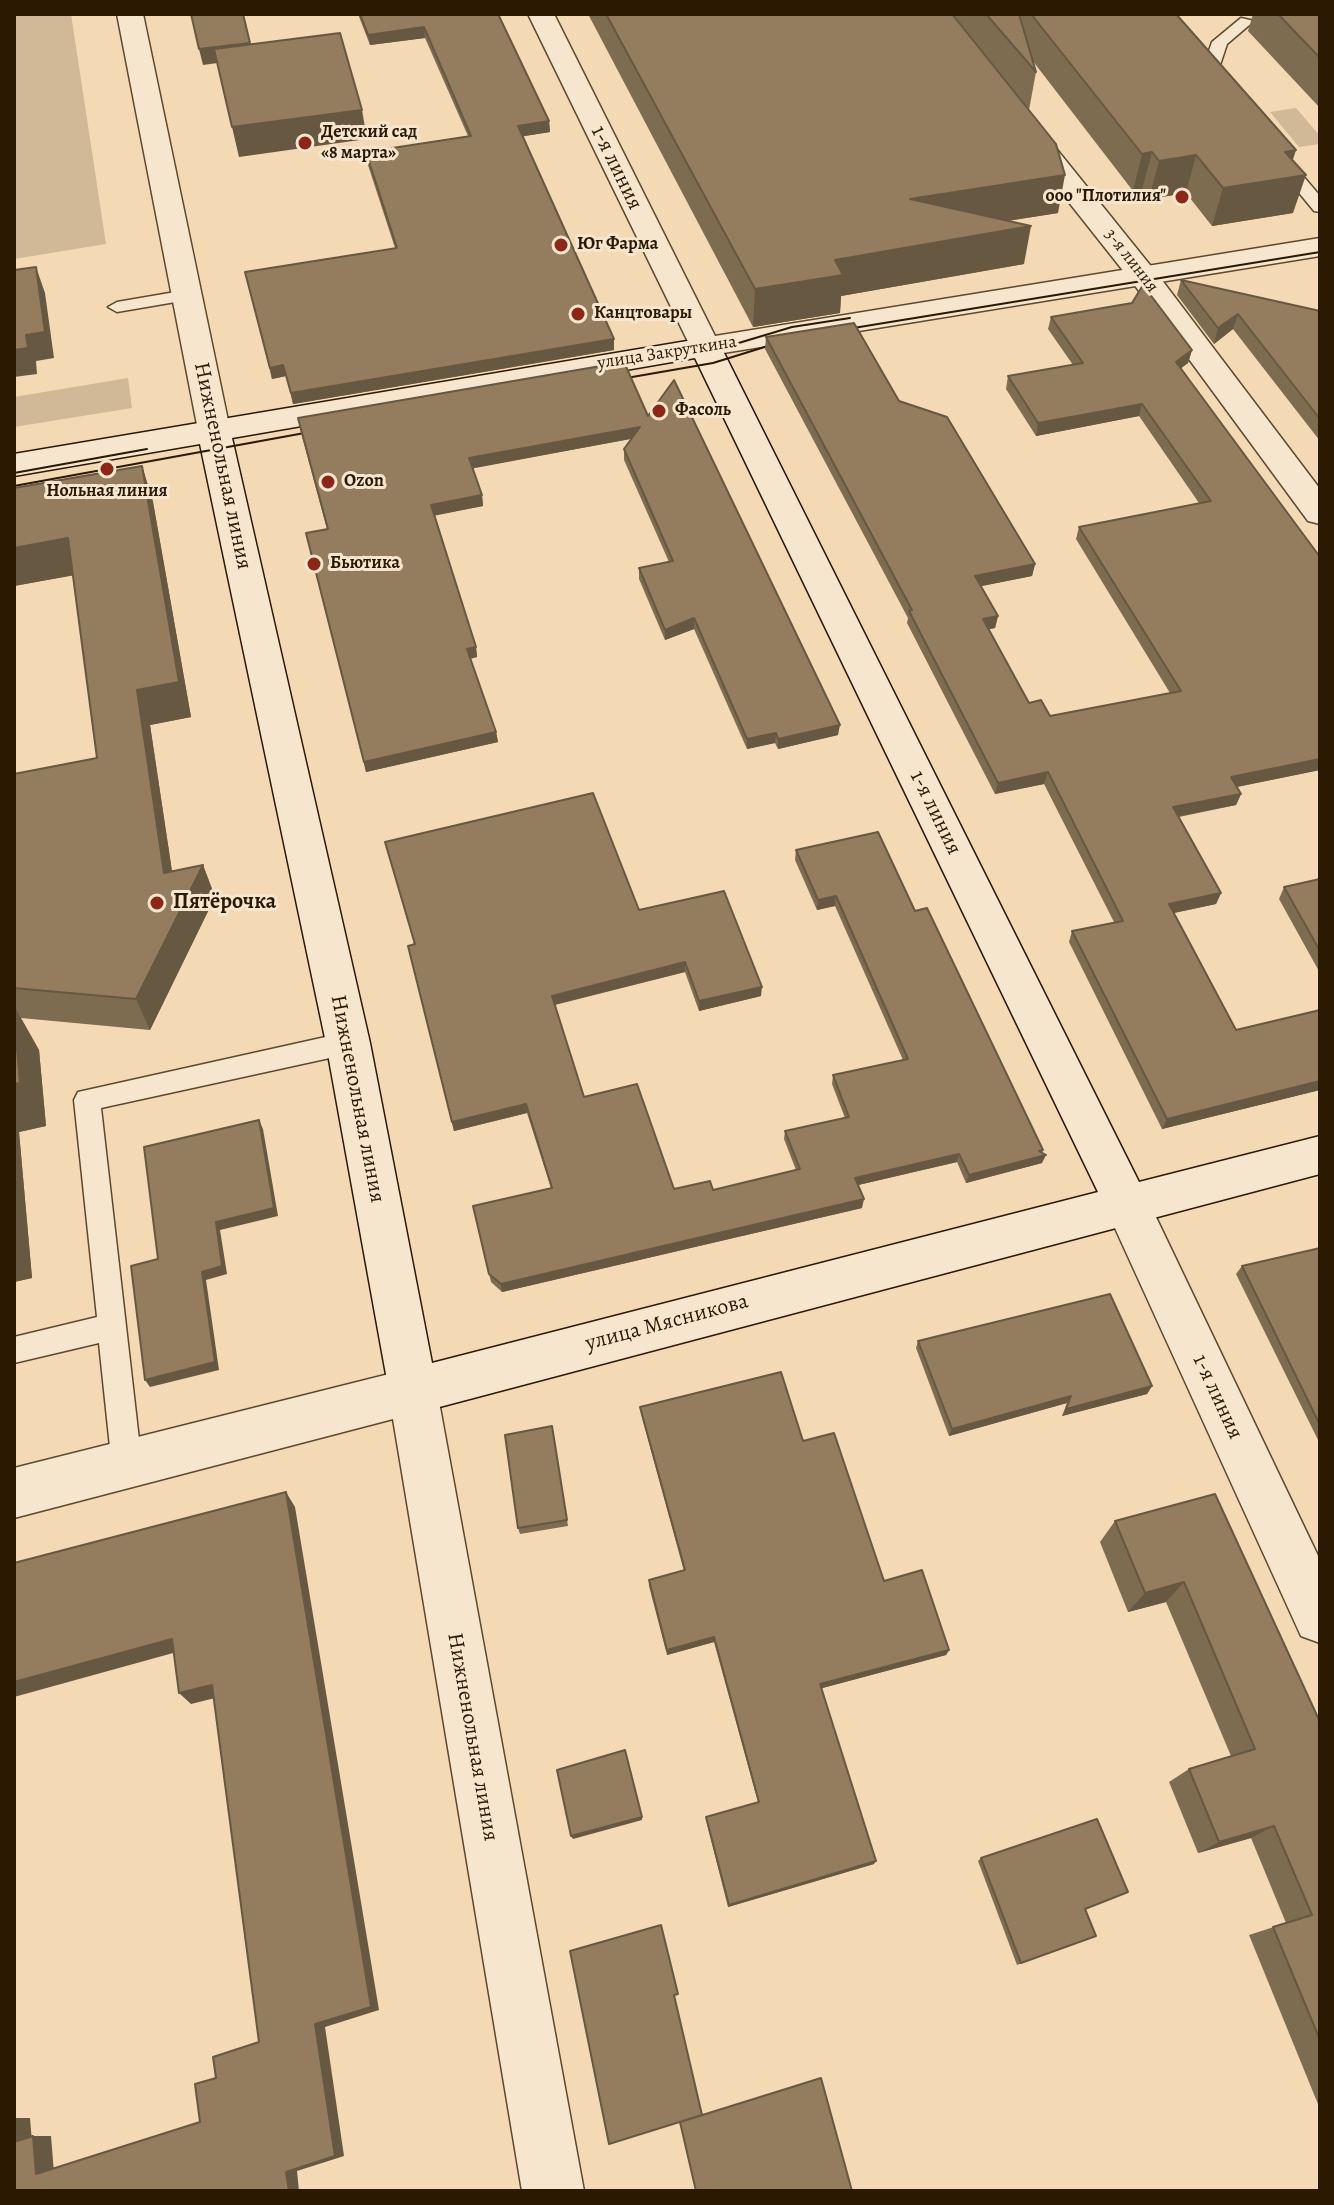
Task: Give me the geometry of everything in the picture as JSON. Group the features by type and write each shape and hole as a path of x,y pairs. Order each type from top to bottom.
{"street":[{"name":"Нижненольная линия","path":"130,14 214,430 348,1043 413,1391 553,2191"},
{"name":"1-я линия","path":"541,14 1127,1204 1320,1617"},
{"name":"3-я линия","path":"1011,110 1144,277 1320,513"},
{"name":"улица Закруткина","path":"14,465 705,347 1320,247"},
{"name":"улица Мясникова","path":"14,1493 1320,1155"}],"lane":[{"path":"1235,107 1216,84 1211,68 1220,42 1246,18"},
{"path":"1273,151 1320,207"},
{"path":"117,307 187,295"},
{"path":"127,1466 87,1100 348,1043"},
{"path":"14,1350 111,1327"}],"shaded area":[{"path":"14,14 71,14 106,244 14,259"},
{"path":"1296,108 1320,136 1320,144 1299,147 1270,112"},
{"path":"128,378 132,408 14,427 14,397"}],"building":[{"path":"191,14 243,14 250,43 199,49"},
{"path":"360,14 498,14 549,121 518,126 614,339 291,393 283,365 270,368 245,272 397,248 366,152 471,136 424,27 368,35"},
{"path":"606,14 952,14 1056,144 1065,175 910,199 1031,226 835,260 843,275 755,289"},
{"path":"986,14 1019,14 1036,72"},
{"path":"1031,14 1176,14 1296,150 1285,152 1306,175 1223,188 1196,155 1159,161 1152,152 1142,154"},
{"path":"1278,14 1320,14 1320,58"},
{"path":"340,33 362,110 232,127 214,49"},
{"path":"36,267 45,332 26,335 28,348 14,350 14,270"},
{"path":"1181,280 1320,311 1320,419 1238,314 1218,328"},
{"path":"1143,285 1192,350 1176,362 1320,557 1320,759 1231,777 1241,794 1173,807 1221,893 1169,904 1236,1030 1320,1010 1320,1081 1167,1119 1072,931 1123,921 1048,772 998,783 909,611 912,610 766,337 854,323 899,401 947,417 1035,564 975,576 998,616 983,619 1029,703 1041,700 1050,716 1181,691 1079,527 1211,501 1142,404 1038,423 1008,376 1083,363 1051,317 1132,303"},
{"path":"624,362 648,416 674,380 840,725 778,739 776,733 747,739 694,618 665,630 639,568 673,561 624,449 640,427 469,458 482,495 431,505 476,647 467,649 496,732 364,762 306,533 328,529 298,418"},
{"path":"142,466 179,682 137,690 164,873 203,865 136,999 14,988 14,774 97,758 68,538 14,548 14,488"},
{"path":"593,793 639,910 724,891 762,987 699,1001 685,962 552,996 584,1097 637,1084 674,1189 710,1181 713,1190 800,1169 785,1131 849,1117 833,1075 908,1059 836,896 818,900 796,850 878,832 915,911 927,908 1043,1150 1039,1151 1046,1155 969,1175 959,1154 855,1178 864,1199 501,1284 489,1274 473,1206 552,1188 526,1104 452,1122 408,946 415,944 385,842"},
{"path":"1320,879 1320,951 1284,887"},
{"path":"14,1015 20,1083 14,1084"},
{"path":"259,1120 274,1208 216,1222 222,1266 202,1272 215,1362 145,1380 131,1266 158,1259 144,1147"},
{"path":"1320,1248 1320,1425 1242,1266"},
{"path":"1110,1294 1152,1386 1066,1409 1071,1396 952,1429 918,1341"},
{"path":"781,1372 803,1441 834,1433 884,1581 922,1570 949,1650 820,1684 876,1861 729,1905 706,1817 759,1802 714,1637 667,1650 649,1580 685,1570 640,1407"},
{"path":"552,1426 567,1520 518,1528 505,1435"},
{"path":"286,1492 371,2007 315,2024 335,2156 286,2172 289,2191 14,2191 14,2142 33,2136 36,2174 200,2122 195,2084 216,2078 213,2057 259,2042 212,1685 179,1693 172,1639 14,1682 14,1563"},
{"path":"1215,1494 1320,1722 1320,2040 1273,1927 1312,1915 1274,1826 1219,1842 1189,1769 1255,1749 1184,1582 1145,1593 1115,1521"},
{"path":"625,1750 642,1817 571,1836 557,1770"},
{"path":"1097,1819 1128,1892 1085,1909 1096,1936 1021,1963 981,1858"},
{"path":"661,1925 702,2115 609,2144 570,1951"},
{"path":"821,2078 852,2191 696,2191 680,2122"}],"tram line":[{"path":"835,331 1320,252"},
{"path":"722,348 792,327 850,318"},
{"path":"609,381 713,363 784,341"},
{"path":"14,486 321,430"},
{"path":"14,473 147,449"}],"place":[{"name":"Детский сад «8 марта»","path":"305,143"},
{"name":"ооо \"Плотилия\"","path":"1182,197"},
{"name":"Юг Фарма","path":"561,245"},
{"name":"Канцтовары","path":"578,314"},
{"name":"Фасоль","path":"659,411"},
{"name":"Нольная линия","path":"107,469"},
{"name":"Ozon","path":"328,482"},
{"name":"Бьютика","path":"314,564"},
{"name":"Пятёрочка","path":"157,903"}]}
